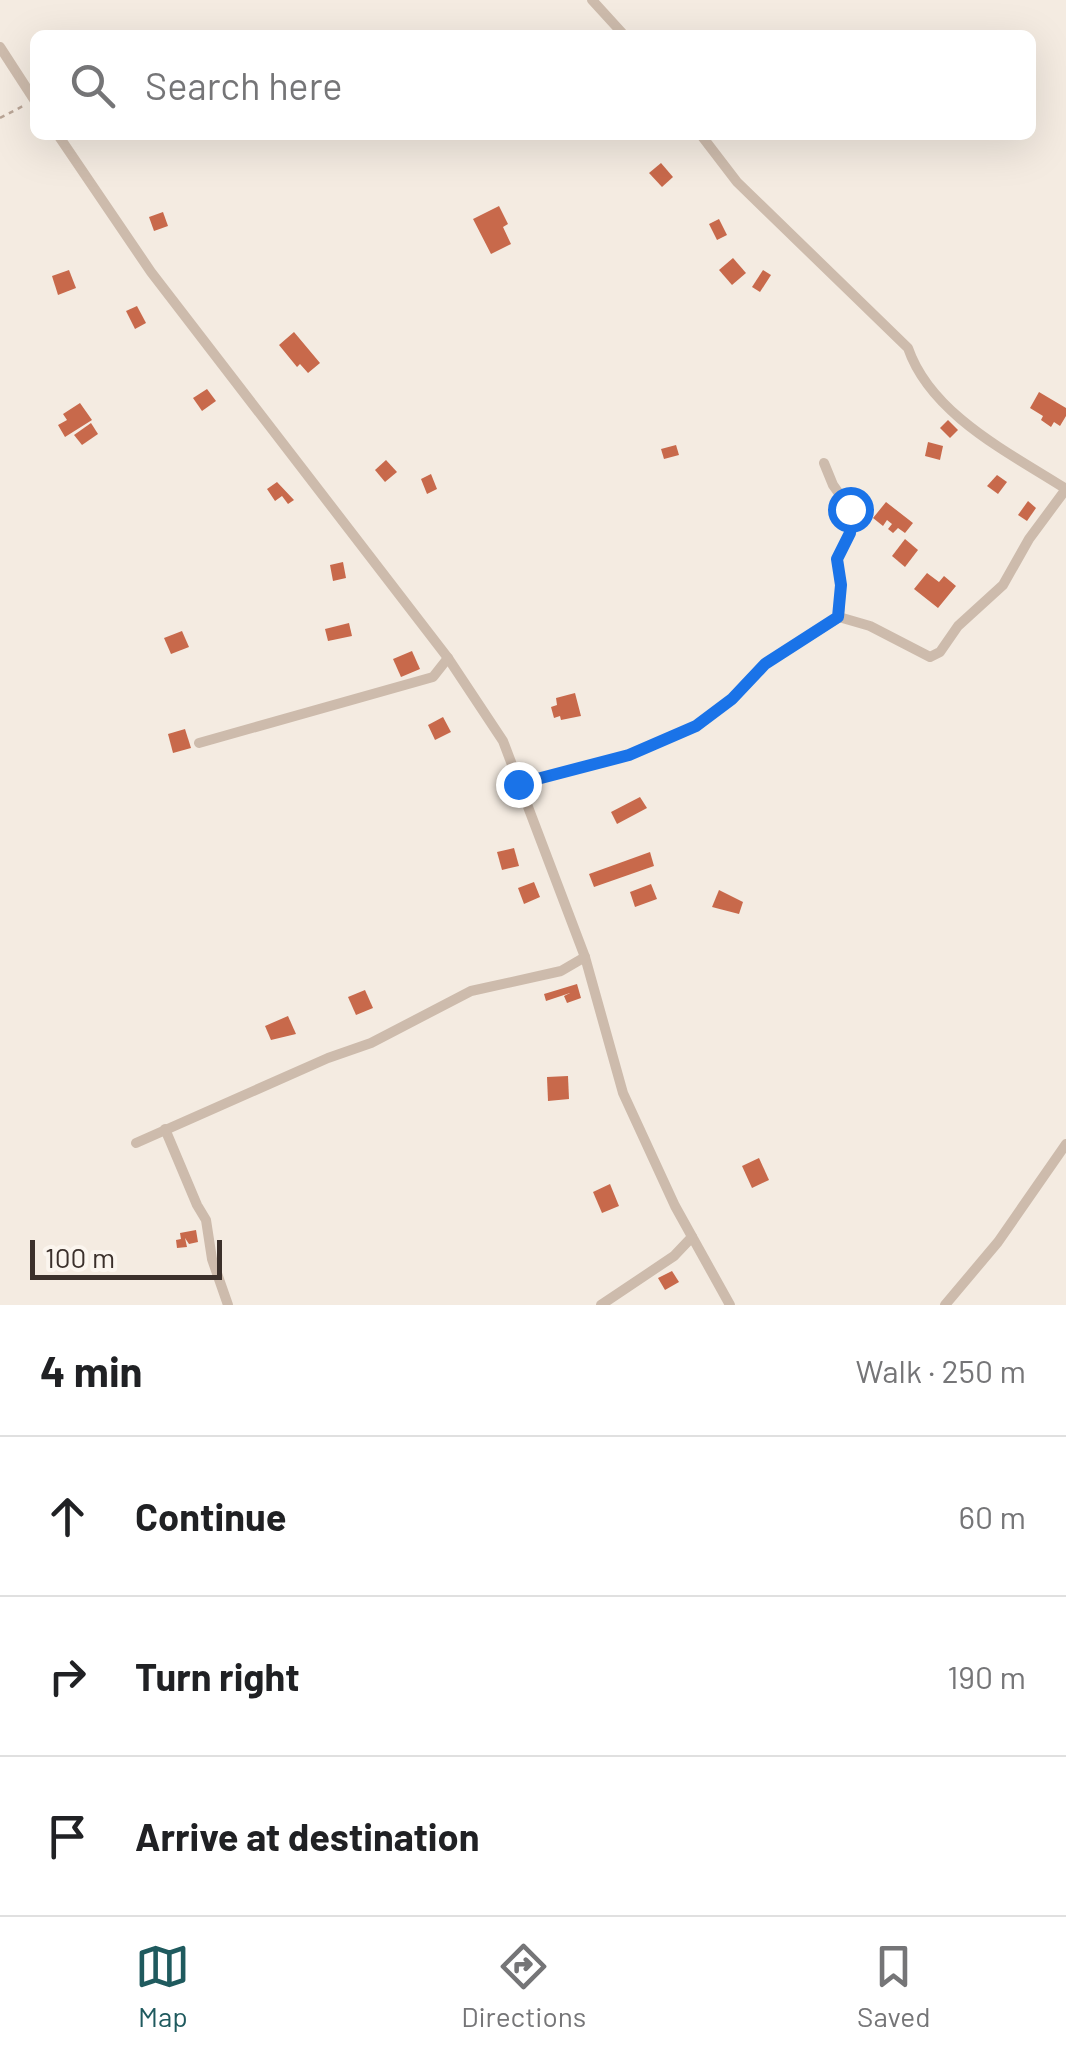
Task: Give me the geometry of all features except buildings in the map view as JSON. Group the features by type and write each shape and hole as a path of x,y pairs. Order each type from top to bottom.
{"street":[{"path":"592,0 619,30"},
{"path":"0,47 30,92"},
{"path":"61,140 151,272 448,658 502,741 586,957 623,1092 692,1237 730,1305"},
{"path":"518,784 629,755 696,726 732,699 765,664 838,617 870,626 930,656 940,652 958,626 1003,585 1066,489 968,425 922,378 908,348 736,182 705,140"},
{"path":"824,463 832,485 850,509 850,533 837,559 841,585 838,617"},
{"path":"199,743 433,678 448,658"},
{"path":"136,1143 328,1058 371,1044 471,991 561,971 586,957"},
{"path":"166,1129 178,1164 206,1220 212,1259 228,1305"},
{"path":"945,1305 998,1242 1066,1144"},
{"path":"600,1305 674,1256 692,1237"}],"path":[{"path":"0,118 30,103"}],"route":[{"path":"518,784 629,755 696,726 732,699 765,664 838,617 841,585 837,559 850,533 850,509"}]}
